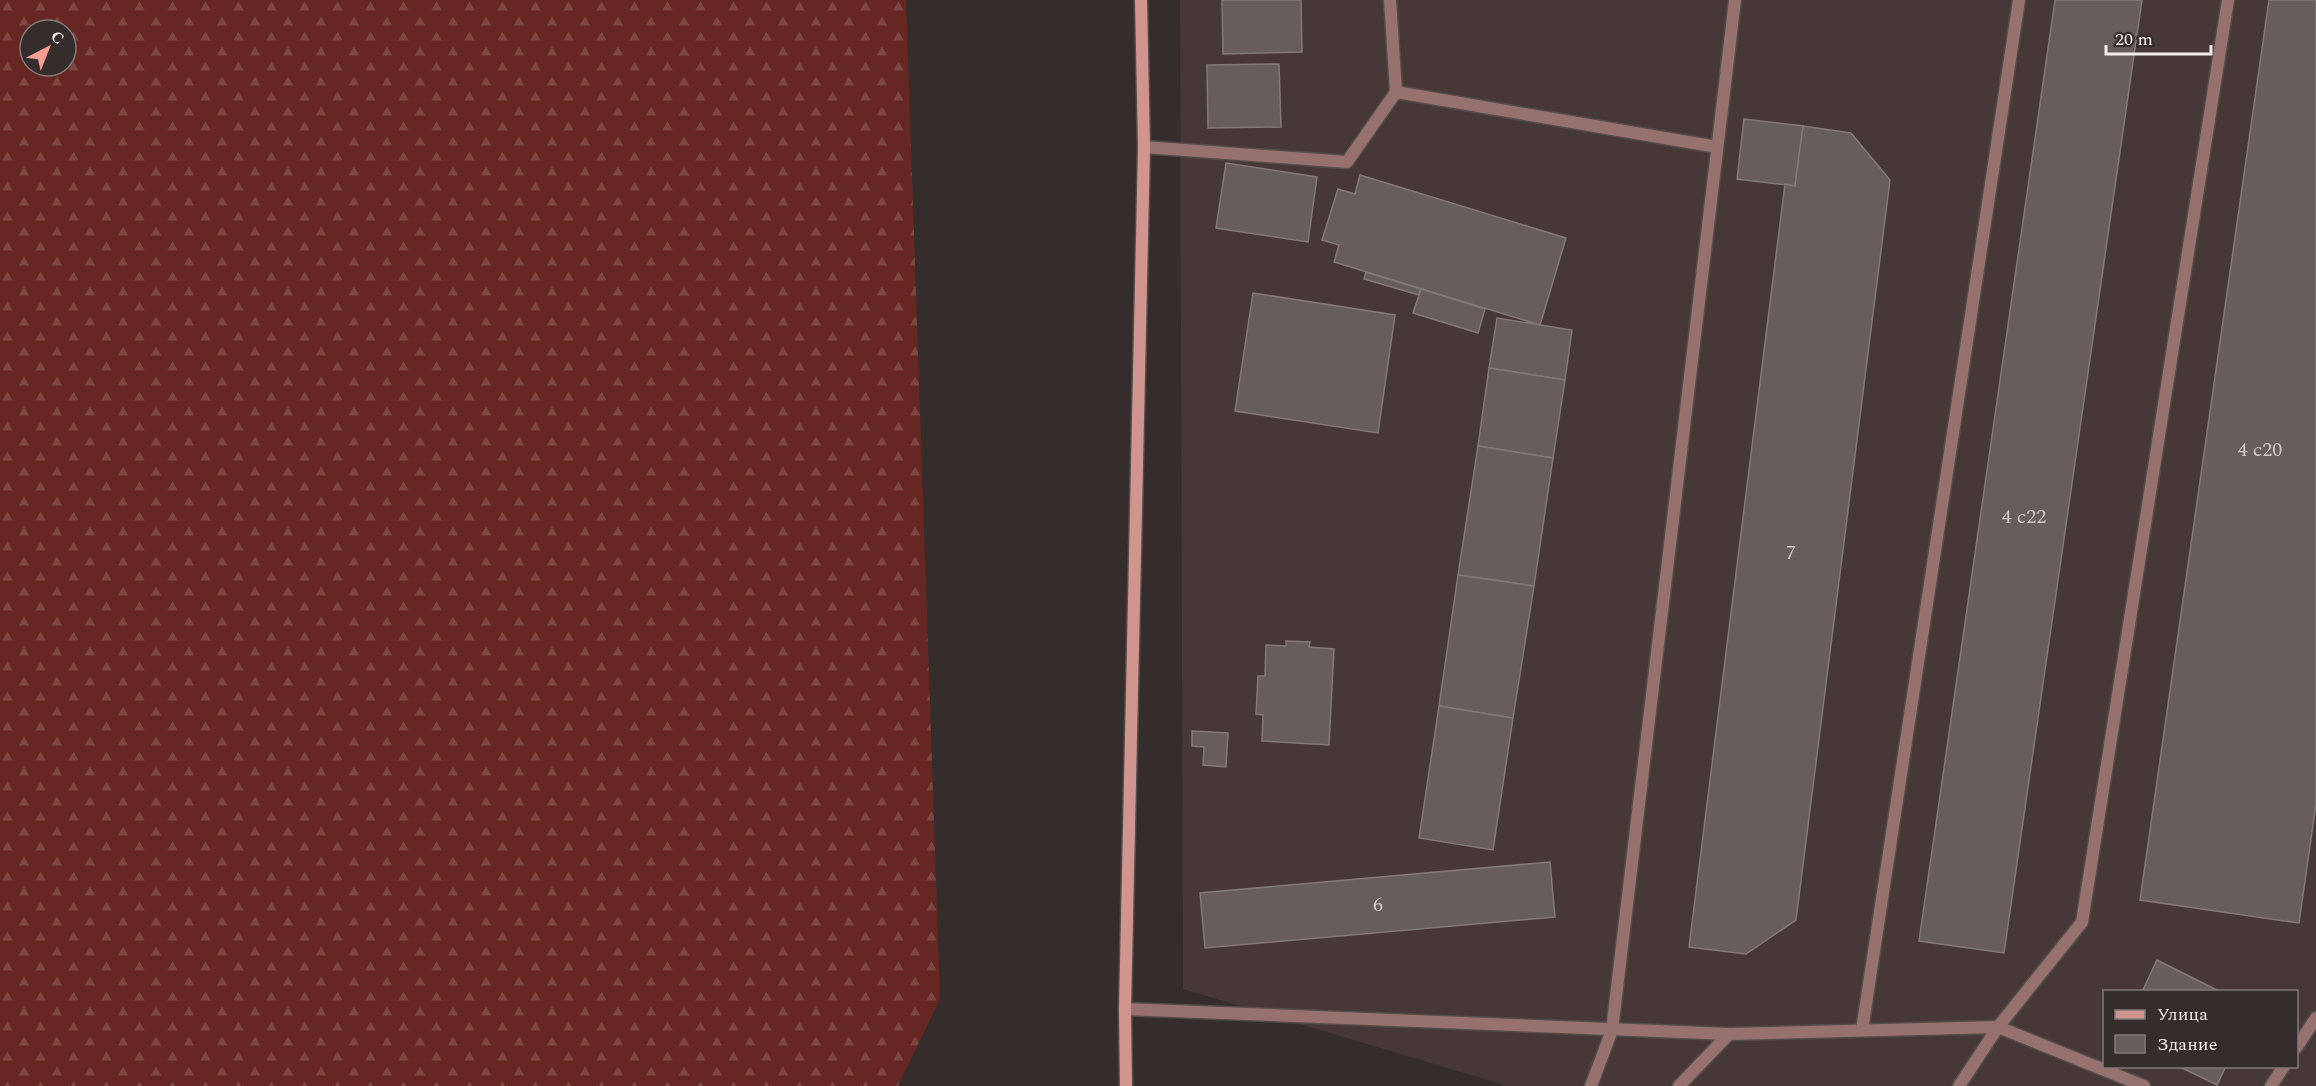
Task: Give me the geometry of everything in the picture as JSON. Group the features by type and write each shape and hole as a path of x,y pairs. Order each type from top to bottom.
{"street":[{"path":"1126,1086 1125,1009 1144,147 1141,0"}],"lane":[{"path":"1144,147 1347,162 1396,92 1390,0"},
{"path":"1591,1086 1612,1030 1734,0"},
{"path":"1862,1030 2019,0"},
{"path":"1959,1086 1998,1027 2082,922 2228,0"},
{"path":"1396,92 1717,147"},
{"path":"1125,1009 1729,1034 1998,1027 2144,1086"},
{"path":"2298,1045 2316,1018"},
{"path":"1679,1086 1729,1034"},
{"path":"2271,1086 2283,1068"}],"shaded area":[{"path":"1180,0 2316,0 2316,1086 1502,1086 1183,989"}],"green space":[{"path":"0,0 906,0 940,999 898,1086 0,1086"}],"building":[{"path":"1222,0 1301,0 1302,52 1223,54"},
{"path":"2055,0 2142,0 2004,953 1919,941"},
{"path":"2269,0 2316,0 2316,804 2299,923 2140,900"},
{"path":"1279,64 1281,127 1208,128 1207,65"},
{"path":"1744,119 1803,126 1795,186 1737,179"},
{"path":"1803,126 1851,133 1890,180 1796,920 1746,954 1689,947 1785,184 1795,186"},
{"path":"1226,163 1317,177 1308,242 1216,228"},
{"path":"1360,175 1566,238 1540,325 1334,262 1339,245 1322,240 1338,189 1355,194"},
{"path":"1366,272 1421,289 1419,295 1364,279"},
{"path":"1421,289 1485,309 1478,333 1413,313"},
{"path":"1253,293 1395,315 1378,433 1235,411"},
{"path":"1497,318 1572,330 1565,380 1489,368"},
{"path":"1489,368 1565,380 1553,458 1478,446"},
{"path":"1478,446 1553,458 1534,586 1458,575"},
{"path":"1458,575 1534,586 1513,718 1439,706"},
{"path":"1286,641 1310,642 1309,647 1334,649 1329,745 1262,741 1263,715 1256,714 1258,676 1265,676 1266,645 1286,646"},
{"path":"1439,706 1513,718 1493,850 1419,838"},
{"path":"1192,731 1228,733 1226,767 1203,765 1204,747 1192,746"},
{"path":"1550,862 1555,917 1205,948 1200,893"},
{"path":"2157,960 2217,990 2143,990"},
{"path":"2182,1068 2225,1068 2217,1085"}]}
